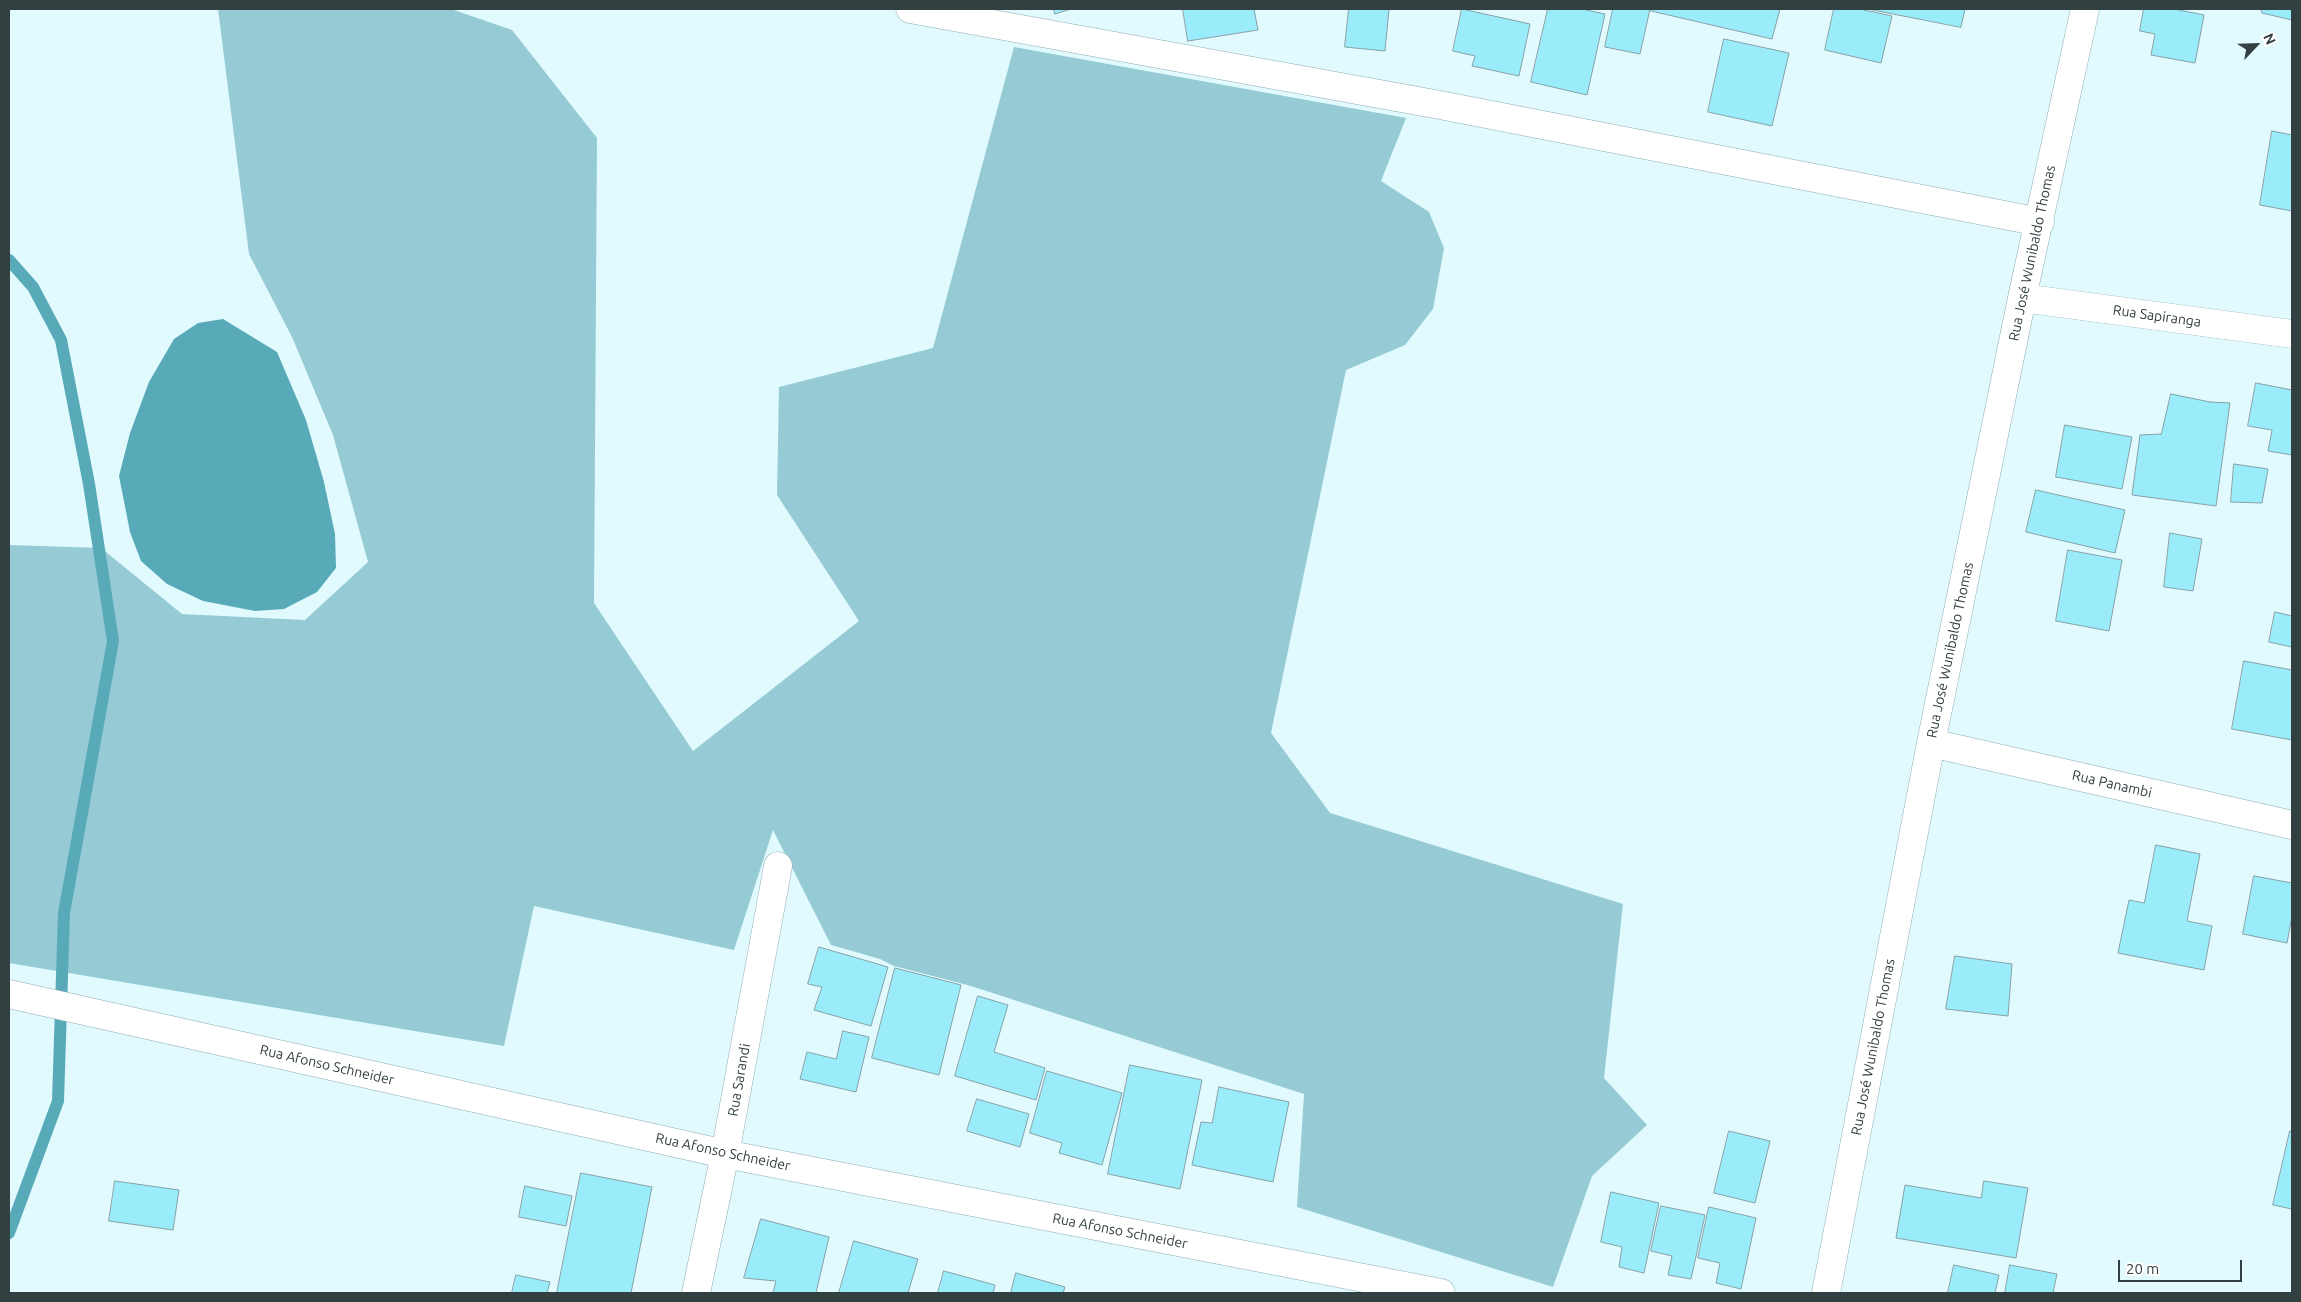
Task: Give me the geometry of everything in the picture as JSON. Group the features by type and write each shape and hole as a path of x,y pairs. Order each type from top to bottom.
{"street":[{"path":"910,9 1450,107 2040,222"},
{"name":"Rua José Wunibaldo Thomas","path":"1826,1293 1931,743 2022,298 2085,9"},
{"name":"Rua Sapiranga","path":"2022,298 2292,334"},
{"name":"Rua Panambi","path":"1931,743 2292,825"},
{"name":"Rua Sarandi","path":"696,1293 725,1154 778,866"},
{"name":"Rua Afonso Schneider","path":"9,994 725,1154 1441,1293"}],"shaded area":[{"path":"218,9 451,9 512,30 597,138 594,603 693,751 859,621 777,495 779,387 933,348 1014,47 1406,118 1381,181 1429,212 1444,248 1433,309 1405,345 1346,370 1271,733 1330,813 1623,904 1604,1078 1647,1125 1592,1176 1553,1287 1297,1207 1304,1094 971,986 894,966 880,959 831,945 773,830 734,950 534,906 504,1046 9,963 9,545 101,548 182,614 305,620 368,562 333,435 292,337 249,254"},
{"path":"223,319 277,352 306,420 324,482 335,534 336,568 317,592 284,609 255,611 203,601 167,584 141,561 130,532 119,476 130,433 149,382 174,339 198,323"}],"building":[{"path":"1054,9 1071,9 1055,14"},
{"path":"1183,9 1254,9 1258,30 1188,41"},
{"path":"1349,9 1389,9 1385,51 1345,47"},
{"path":"1462,9 1530,24 1519,76 1472,66 1475,56 1453,51"},
{"path":"1548,9 1582,9 1605,14 1587,95 1531,82"},
{"path":"1613,9 1650,9 1640,54 1605,47"},
{"path":"1651,9 1780,9 1772,39 1651,11"},
{"path":"1834,9 1860,9 1892,16 1881,63 1825,50"},
{"path":"1868,9 1965,9 1961,27"},
{"path":"2144,9 2174,9 2204,15 2195,63 2151,55 2155,34 2140,31"},
{"path":"2262,9 2292,9 2292,20 2262,13"},
{"path":"1724,39 1789,53 1772,126 1708,112"},
{"path":"2272,131 2292,135 2292,211 2260,205"},
{"path":"2256,383 2292,390 2292,455 2268,451 2272,430 2248,426"},
{"path":"2171,394 2210,402 2230,403 2216,506 2132,495 2140,435 2161,434"},
{"path":"2065,425 2132,437 2122,489 2056,477"},
{"path":"2234,464 2268,469 2262,503 2231,502"},
{"path":"2036,490 2125,510 2115,553 2026,532"},
{"path":"2170,533 2202,539 2193,591 2164,587"},
{"path":"2068,550 2122,560 2109,631 2056,621"},
{"path":"2275,612 2292,616 2292,647 2269,642"},
{"path":"2244,661 2292,670 2292,740 2232,729"},
{"path":"2156,845 2200,854 2187,921 2212,926 2204,970 2118,953 2129,900 2144,903"},
{"path":"2254,876 2292,883 2292,916 2287,943 2243,934"},
{"path":"819,947 888,967 871,1026 814,1010 822,987 808,984"},
{"path":"1955,956 2012,964 2008,1016 1946,1009"},
{"path":"895,968 961,985 939,1075 872,1058"},
{"path":"978,996 1008,1005 994,1052 1045,1068 1036,1100 955,1076"},
{"path":"843,1031 869,1037 856,1092 800,1079 807,1052 836,1059"},
{"path":"1130,1065 1202,1080 1180,1189 1108,1174"},
{"path":"1047,1071 1122,1093 1102,1165 1059,1153 1062,1143 1030,1133"},
{"path":"1219,1087 1289,1102 1273,1182 1192,1165 1201,1122 1212,1123"},
{"path":"977,1099 1029,1114 1020,1147 967,1131"},
{"path":"1729,1131 1770,1141 1755,1203 1714,1193"},
{"path":"2290,1131 2292,1132 2292,1209 2273,1205"},
{"path":"581,1173 652,1187 631,1293 557,1293"},
{"path":"115,1181 179,1190 173,1230 109,1221"},
{"path":"1984,1181 2028,1188 2016,1258 1896,1238 1905,1185 1981,1198"},
{"path":"525,1186 572,1196 566,1226 519,1217"},
{"path":"1611,1192 1659,1203 1644,1273 1619,1267 1622,1247 1601,1242"},
{"path":"1661,1206 1705,1215 1691,1279 1668,1275 1672,1256 1651,1251"},
{"path":"1709,1207 1756,1218 1741,1289 1716,1283 1720,1263 1698,1258"},
{"path":"761,1219 829,1237 816,1293 773,1293 776,1281 744,1278"},
{"path":"854,1241 918,1259 908,1293 839,1293"},
{"path":"1954,1265 1999,1275 1995,1293 1948,1293"},
{"path":"2010,1265 2057,1274 2053,1293 2005,1293"},
{"path":"944,1271 995,1285 993,1293 938,1293"},
{"path":"1016,1273 1065,1287 1063,1293 1011,1293"},
{"path":"516,1275 550,1282 547,1293 512,1293"}],"waterway":[{"path":"9,260 33,287 61,340 89,484 113,641 64,913 58,1101 9,1233"}]}
